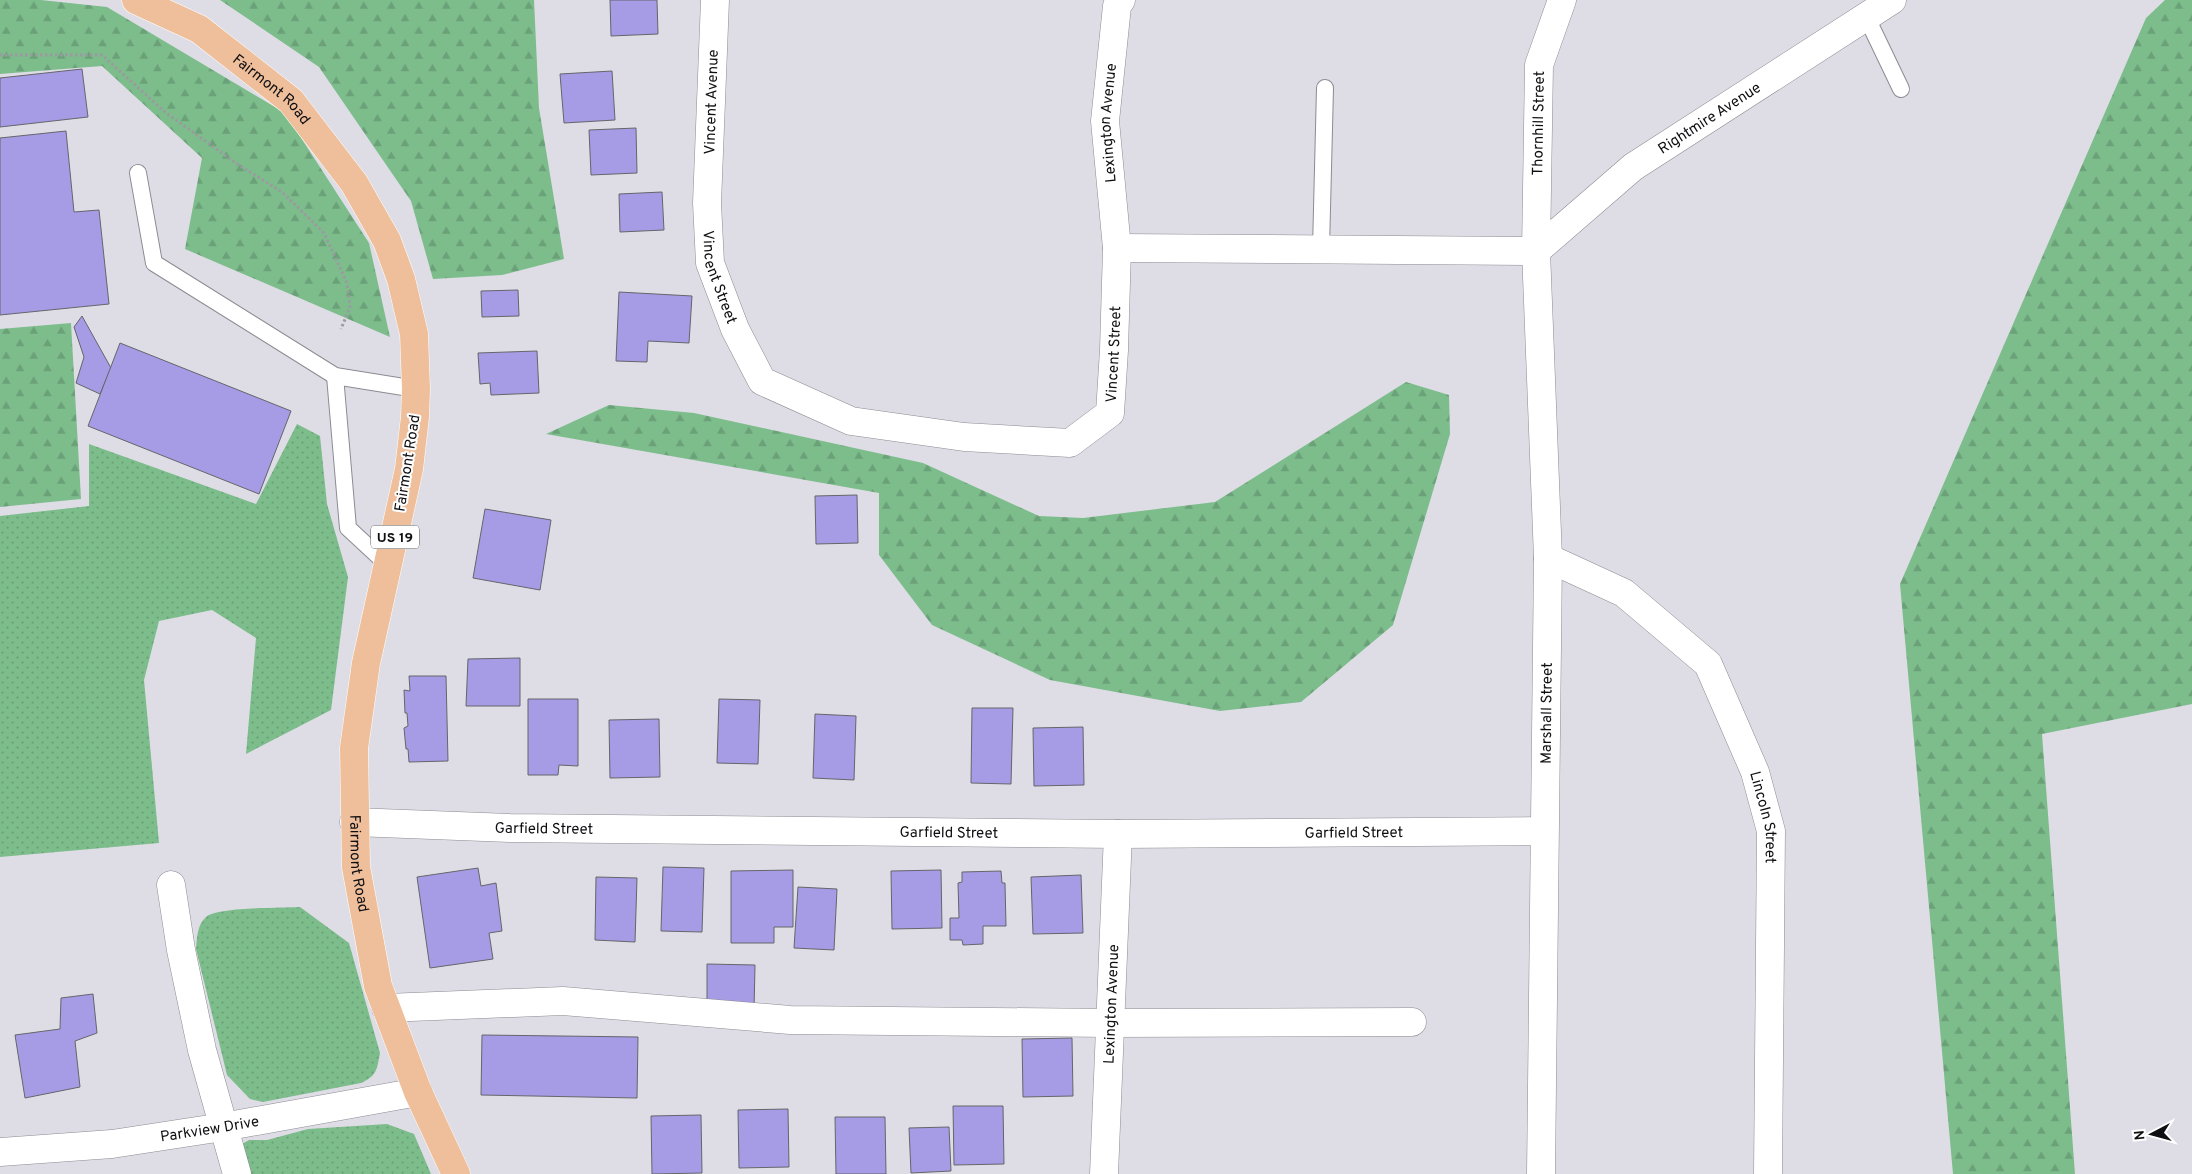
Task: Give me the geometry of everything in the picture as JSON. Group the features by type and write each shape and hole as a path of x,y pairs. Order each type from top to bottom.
{"main road":[{"name":"Fairmont Road","path":"136,0 199,29 291,101 354,183 387,241 401,279 414,334 416,389 409,469 366,663 354,748 354,822 357,875 378,986 418,1092 456,1174"}],"street":[{"name":"Vincent Avenue","path":"707,203 715,0"},
{"name":"Lexington Avenue","path":"1117,248 1106,120 1117,6 1121,0"},
{"name":"Thornhill Street","path":"1536,251 1539,65 1562,0"},
{"name":"Rightmire Avenue","path":"1536,251 1633,167 1867,18 1892,0"},
{"name":"Vincent Street","path":"707,203 710,263 735,329 762,381 851,421 964,437 1070,443 1110,413 1117,248"},
{"path":"1117,248 1536,251"},
{"name":"Marshall Street","path":"1536,251 1548,558 1542,1174"},
{"name":"Lincoln Street","path":"1548,558 1624,594 1708,664 1755,772 1771,831 1768,1174"},
{"name":"Garfield Street","path":"354,822 518,828 1118,834 1544,831"},
{"name":"Lexington Avenue","path":"1104,1174 1118,834"},
{"path":"171,885 181,950 202,1050 237,1174"},
{"path":"386,1008 563,1001 790,1020 1110,1023 1412,1022"},
{"name":"Parkview Drive","path":"0,1152 112,1144 223,1127 418,1092"}],"lane":[{"path":"1867,18 1902,88"},
{"path":"1321,249 1325,88"},
{"path":"138,173 154,263 335,376 416,389"},
{"path":"335,376 348,528 389,566"}],"path":[{"path":"0,55 102,55 165,112 237,164 282,192 324,233 347,284 350,307 341,329"}],"green space":[{"path":"0,0 41,0 107,7 285,113 369,243 390,337 185,249 202,158 102,66 0,74"},
{"path":"220,0 534,0 539,108 564,259 502,275 433,279 411,201 319,67"},
{"path":"2165,0 2192,0 2192,704 2042,734 2075,1174 1953,1174 1900,584 2146,18"},
{"path":"71,323 81,499 0,507 0,329"},
{"path":"1406,382 1449,395 1450,434 1393,625 1301,702 1220,711 1050,680 932,625 879,555 879,493 546,434 609,405 694,413 923,463 1039,516 1083,518 1215,502"},
{"path":"297,424 320,436 327,504 348,577 331,710 246,754 256,638 212,610 159,621 144,680 159,843 0,857 0,516 89,506 89,444 256,504"},
{"path":"300,907 349,943 380,1053 379,1059 373,1075 361,1083 263,1102 250,1099 227,1075 196,949 198,932 206,917 223,911"},
{"path":"387,1124 414,1134 431,1174 247,1174 237,1147 249,1140 267,1140 308,1129"}],"building":[{"path":"610,0 657,0 658,34 611,36"},
{"path":"82,69 88,117 0,127 0,78"},
{"path":"612,71 615,120 564,123 560,74"},
{"path":"636,128 637,173 591,175 589,130"},
{"path":"66,131 74,212 99,210 109,304 0,315 0,138"},
{"path":"662,192 664,230 620,232 619,194"},
{"path":"518,290 519,316 482,317 481,291"},
{"path":"619,292 692,296 689,343 648,341 647,362 616,361"},
{"path":"82,316 111,368 100,394 76,383 84,357 74,327"},
{"path":"120,343 291,411 259,494 88,426"},
{"path":"537,351 539,393 491,395 490,383 480,384 478,353"},
{"path":"857,495 858,543 816,544 815,496"},
{"path":"485,509 551,520 540,590 473,578"},
{"path":"520,658 520,706 466,706 468,659"},
{"path":"409,676 446,676 448,761 409,762 404,728 408,726 407,713 405,713 404,690 410,691"},
{"path":"528,699 578,699 578,766 559,765 558,775 528,775"},
{"path":"719,699 760,700 758,764 717,763"},
{"path":"972,708 1013,708 1011,784 971,783"},
{"path":"815,714 856,716 854,780 813,778"},
{"path":"659,719 660,777 610,778 609,720"},
{"path":"1083,727 1084,785 1034,786 1033,728"},
{"path":"663,867 704,868 702,932 661,931"},
{"path":"478,868 481,886 496,883 502,931 489,933 493,959 430,968 417,877"},
{"path":"793,870 793,927 774,927 774,943 731,943 731,871"},
{"path":"941,870 942,928 892,929 891,871"},
{"path":"1001,871 1002,883 1005,883 1006,926 983,926 983,944 963,945 962,940 950,940 950,918 959,918 958,883 962,882 962,872"},
{"path":"1081,875 1083,933 1033,934 1031,877"},
{"path":"596,877 637,878 635,942 595,940"},
{"path":"798,887 837,889 834,950 794,948"},
{"path":"707,964 755,965 754,1011 707,1010"},
{"path":"93,994 97,1033 75,1041 80,1087 25,1098 15,1035 60,1029 61,998"},
{"path":"482,1035 638,1037 637,1098 481,1095"},
{"path":"1072,1038 1073,1096 1023,1097 1022,1039"},
{"path":"953,1106 1003,1106 1004,1164 954,1165"},
{"path":"788,1109 789,1167 739,1168 738,1110"},
{"path":"701,1115 702,1173 652,1174 651,1116"},
{"path":"835,1117 885,1117 886,1174 836,1174"},
{"path":"949,1127 951,1171 911,1173 909,1128"}]}
